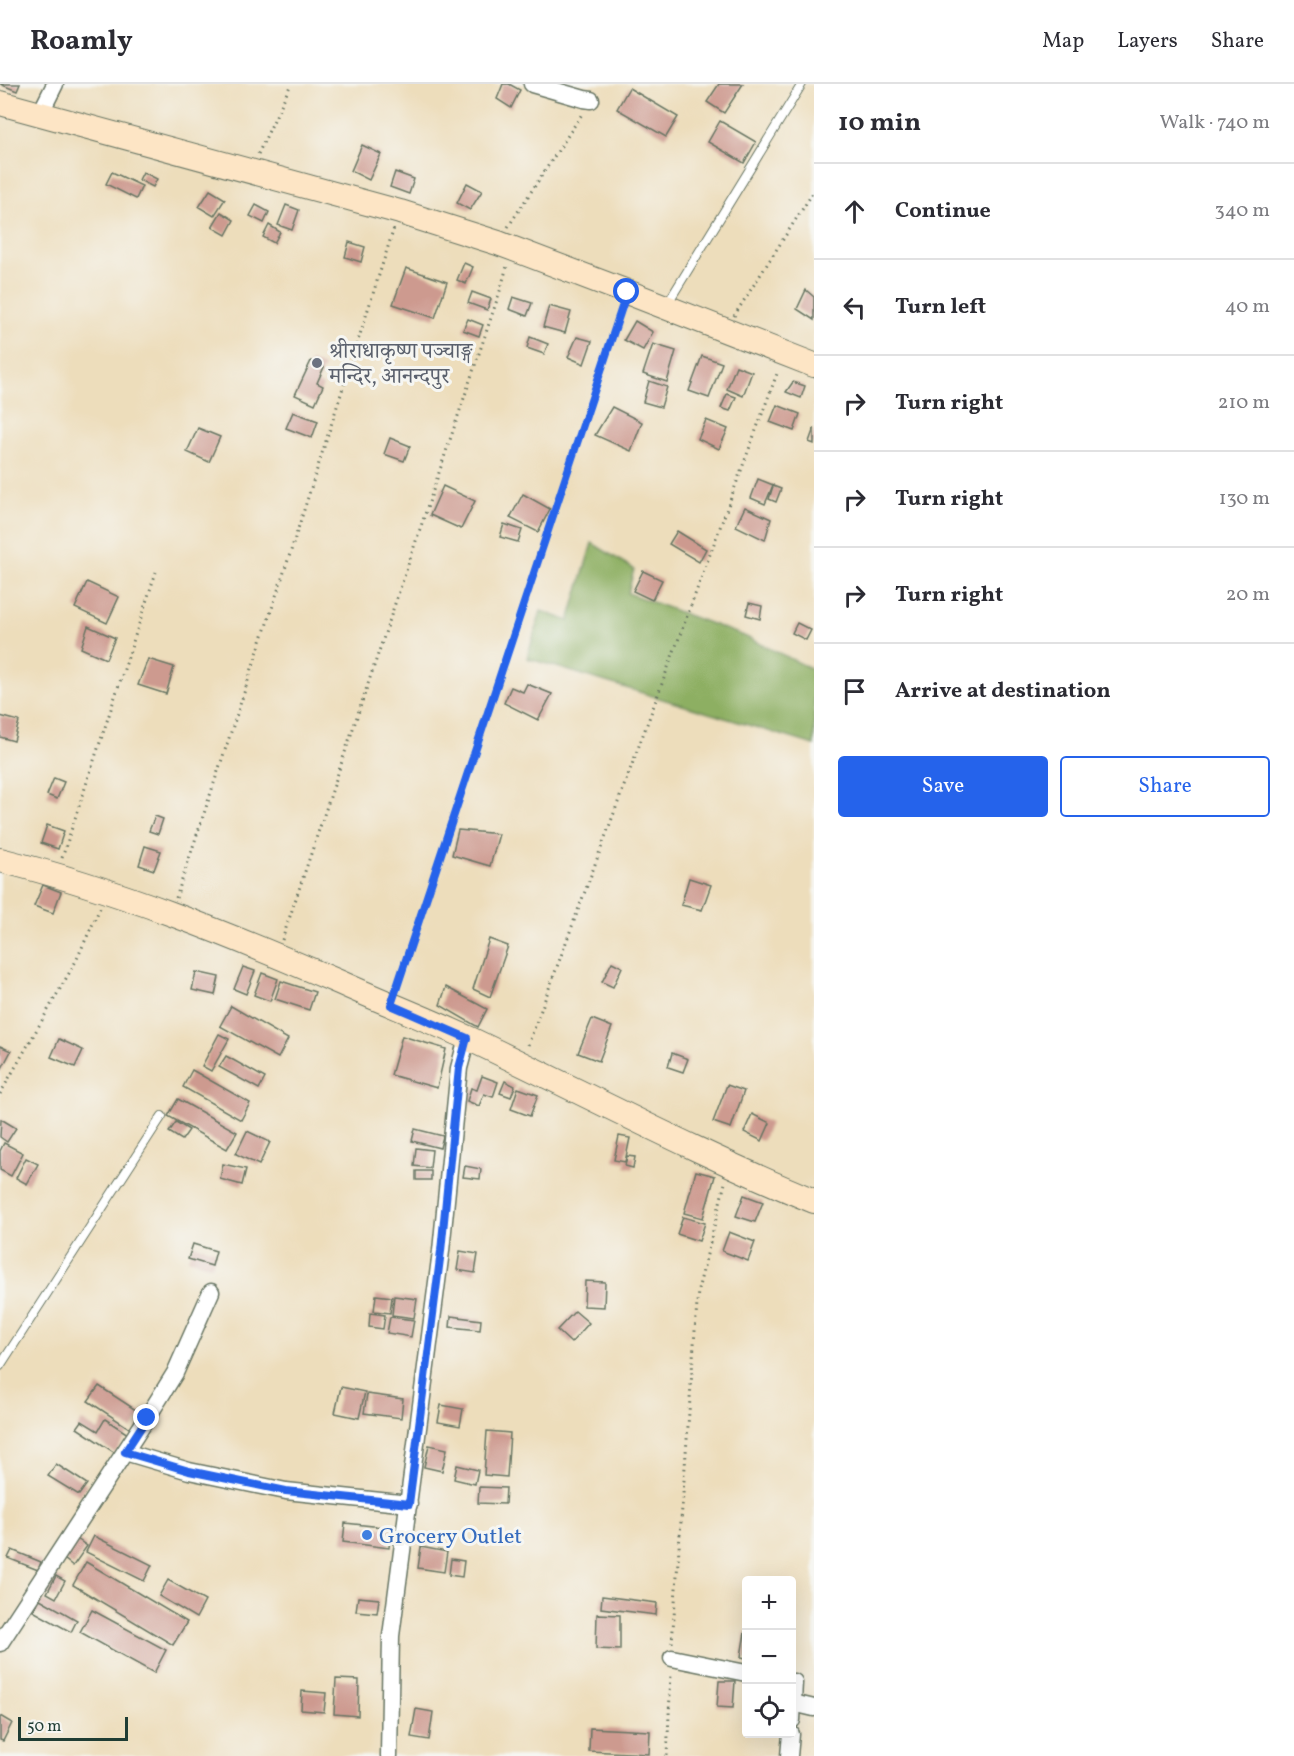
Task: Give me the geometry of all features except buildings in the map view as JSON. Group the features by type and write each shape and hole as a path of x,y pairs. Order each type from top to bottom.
{"street":[{"path":"40,114 55,84"},
{"path":"532,84 591,100"},
{"path":"0,103 399,212 504,246 814,365"},
{"path":"0,860 56,874 170,914 277,956 467,1038 761,1179 814,1201"},
{"path":"389,1756 391,1636 441,1251 459,1068 467,1038"},
{"path":"0,1643 175,1373 211,1292"},
{"path":"125,1452 189,1471 286,1491 409,1504"},
{"path":"672,1658 742,1672"},
{"path":"796,1710 814,1708"},
{"path":"789,1756 791,1738"}],"lane":[{"path":"665,307 802,84"},
{"path":"0,1366 162,1116"}],"path":[{"path":"249,172 291,84"},
{"path":"277,956 498,299 504,246 591,100"},
{"path":"732,320 814,191"},
{"path":"170,914 284,571 399,212"},
{"path":"391,1005 627,292"},
{"path":"521,1064 785,354"},
{"path":"56,874 156,572"},
{"path":"0,1094 76,961 107,892"},
{"path":"667,1756 698,1290 730,1164"}],"green space":[{"path":"592,543 634,569 628,593 744,636 814,670 814,745 527,658 541,611 569,621"}],"place":[{"name":"श्रीराधाकृष्ण पञ्चाङ्ग मन्दिर, आनन्दपुर","path":"317,363"},
{"name":"Grocery Outlet","path":"367,1535"}],"route":[{"path":"147,1418 125,1452 189,1471 286,1491 409,1504 441,1251 459,1068 467,1038 391,1005 627,292"}]}
